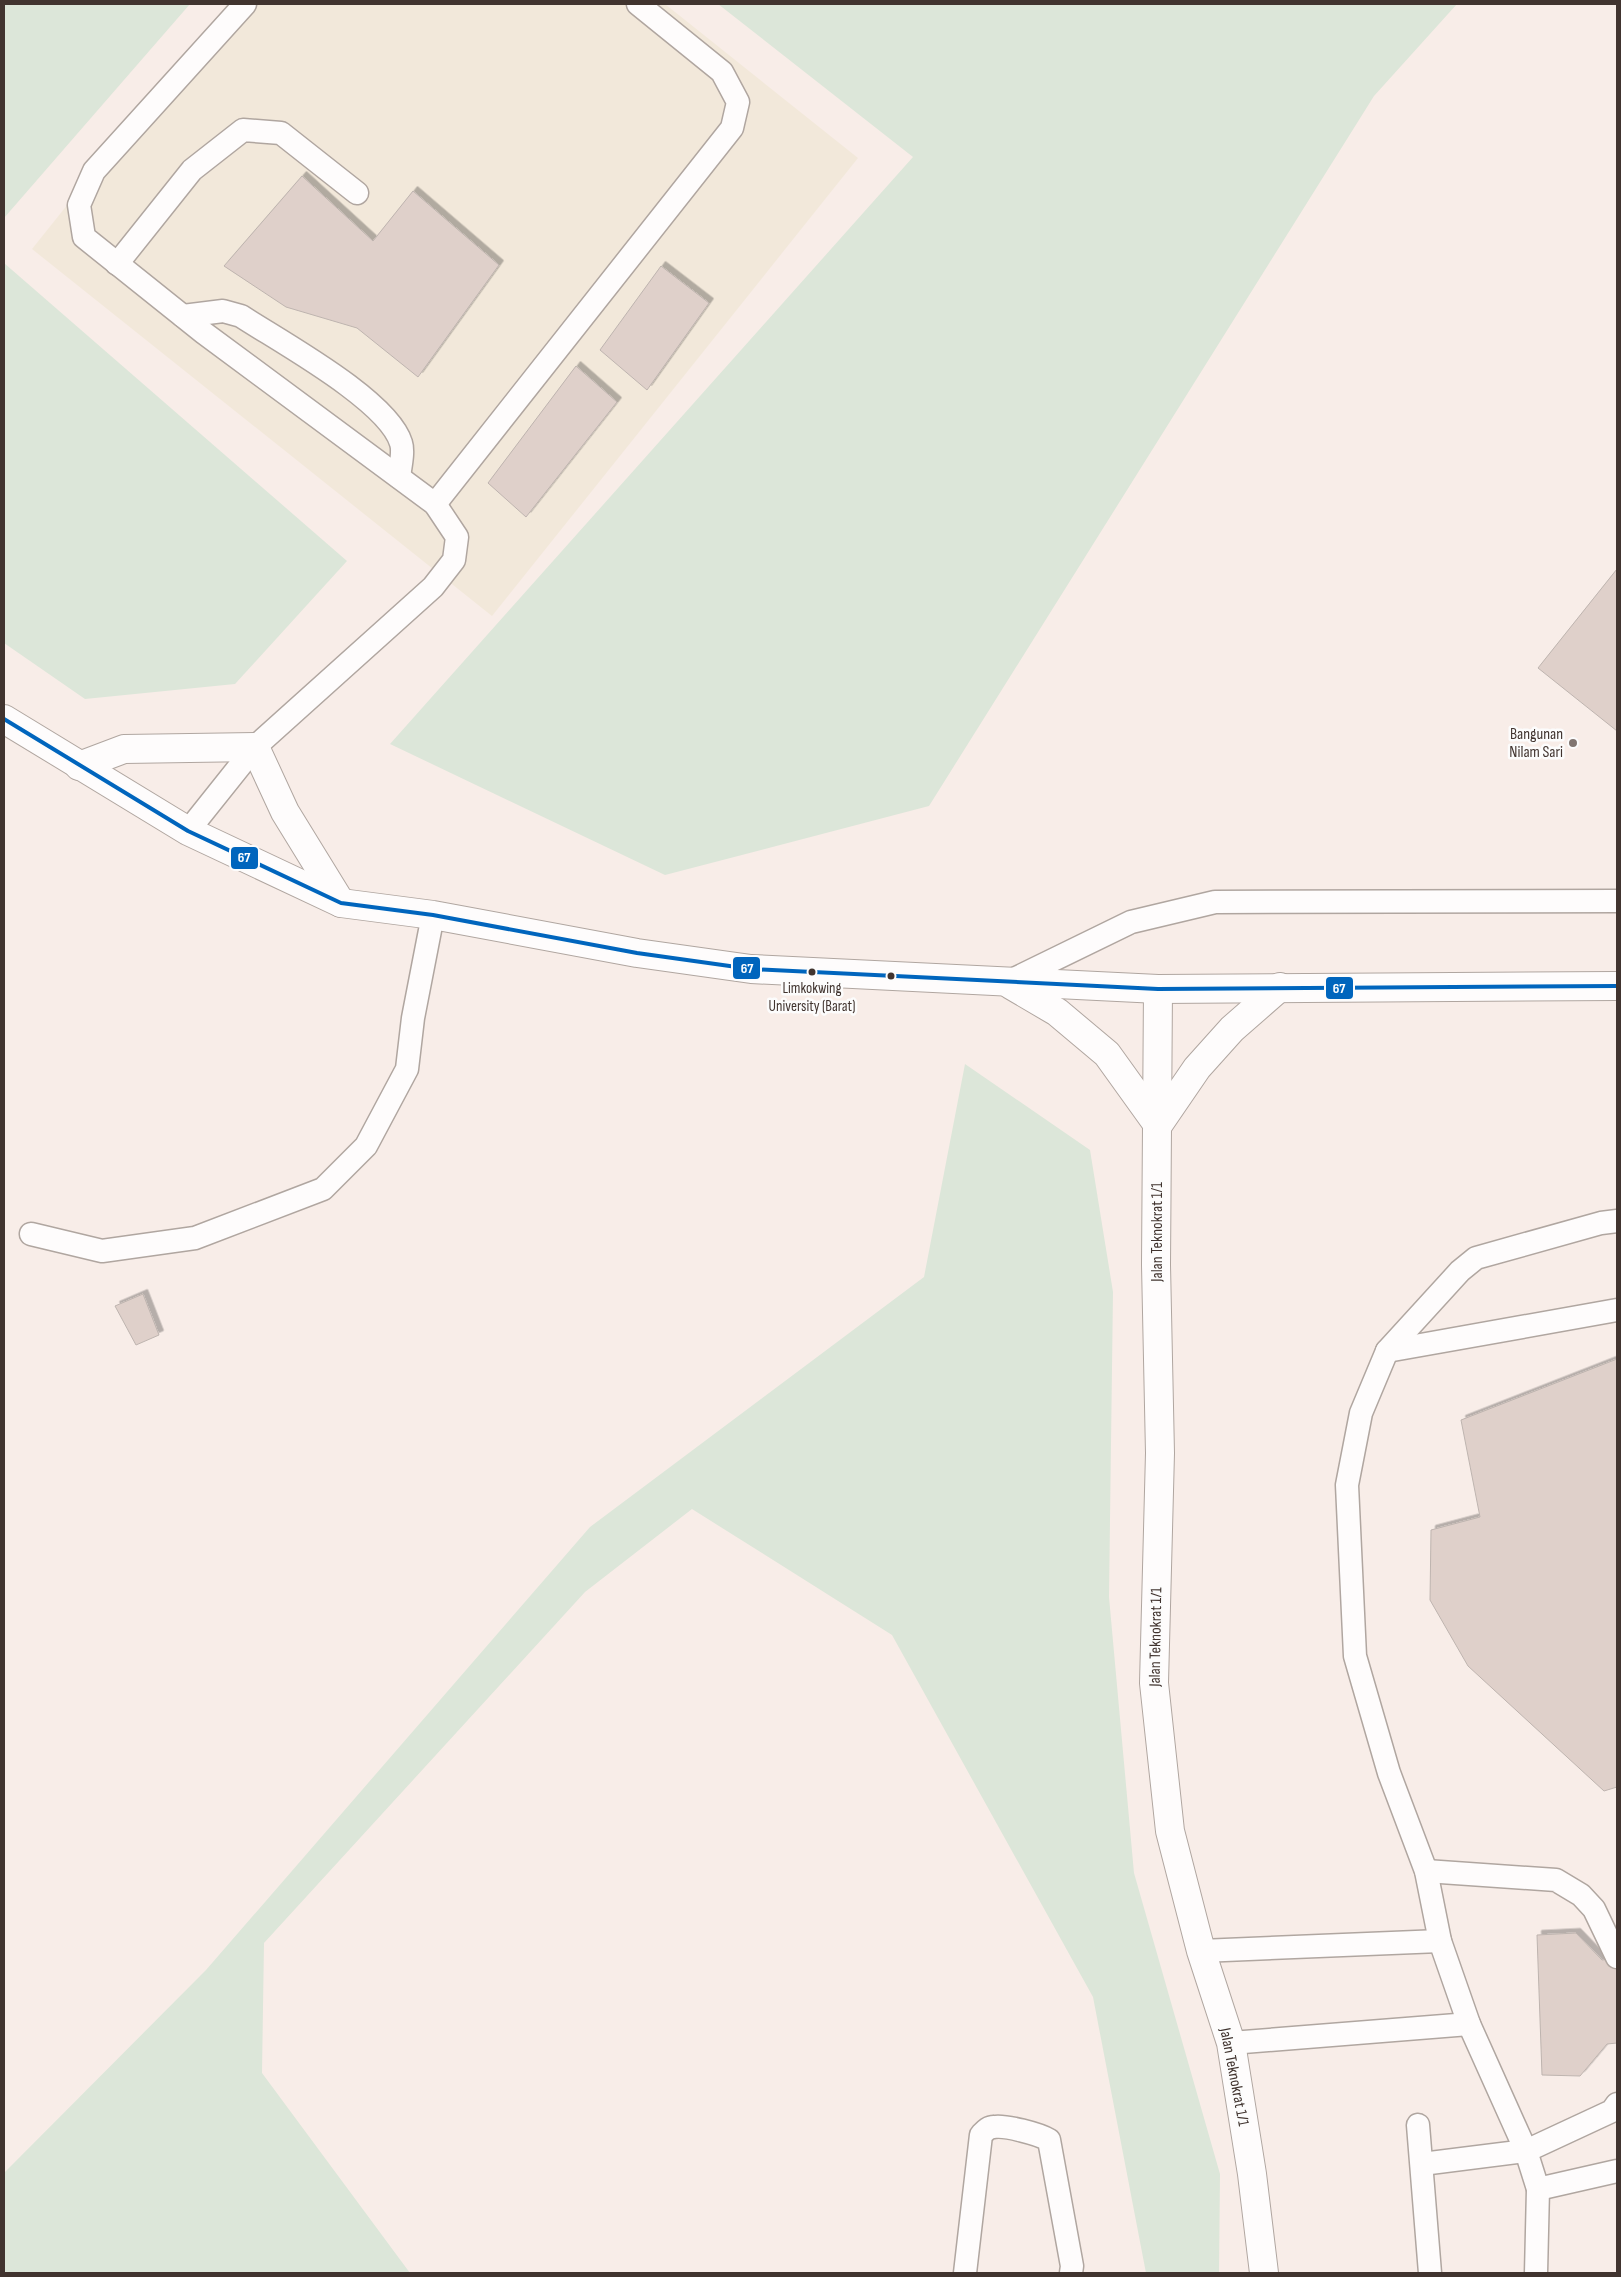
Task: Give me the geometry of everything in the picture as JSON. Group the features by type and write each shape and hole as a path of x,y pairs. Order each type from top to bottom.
{"main road":[{"path":"4,719 188,831 341,903 433,916 637,953 751,969 1158,989 1617,986"},
{"path":"80,766 124,749 255,747 285,812 341,903"},
{"path":"1007,983 1057,1012 1108,1054 1158,1125 1203,1061 1232,1029 1280,988"},
{"name":"Jalan Teknokrat 1/1","path":"1158,989 1156,1265 1160,1453 1154,1683 1170,1831 1201,1951 1231,2043 1252,2174 1264,2273"}],"lane":[{"path":"188,831 255,747 434,587 454,560 457,537 435,504 344,439 183,316 84,237 79,205 94,171 245,4"},
{"path":"435,504 732,128 738,102 722,72 638,4"},
{"path":"117,264 192,170 243,130 281,133 357,193"},
{"path":"183,316 223,311 241,316 354,388 390,424 402,444 399,477"},
{"path":"1007,983 1131,922 1215,902 1617,901"},
{"path":"31,1234 102,1251 195,1238 322,1189 366,1146 407,1069 414,1018 433,916"},
{"path":"1536,2273 1538,2189 1526,2151 1470,2024 1440,1941 1426,1871 1389,1773 1355,1656 1347,1485 1361,1413 1386,1351 1460,1270 1476,1258 1601,1223 1617,1222"},
{"path":"1386,1351 1617,1310"},
{"path":"1426,1871 1556,1880 1580,1895 1594,1909 1617,1956"},
{"path":"1201,1951 1440,1941"},
{"path":"1231,2043 1470,2024"},
{"path":"1422,2164 1526,2151 1612,2111 1617,2104"},
{"path":"1418,2125 1430,2273"},
{"path":"965,2273 981,2135 987,2129 995,2126 1042,2136 1049,2140 1072,2273"},
{"path":"1538,2189 1617,2171"}],"shaded area":[{"path":"4,4 190,4 4,218"},
{"path":"228,4 665,4 858,158 492,616 32,249"},
{"path":"718,4 1457,4 1374,96 929,806 665,875 390,744 913,157"},
{"path":"4,263 347,561 235,684 85,699 4,643"},
{"path":"965,1064 1090,1150 1113,1292 1109,1597 1134,1873 1220,2174 1219,2273 1146,2273 1093,1997 892,1635 692,1509 585,1592 264,1943 262,2073 410,2273 4,2273 4,2173 206,1970 590,1527 924,1277"}],"building":[{"path":"302,176 373,241 413,191 499,265 418,377 357,328 286,307 224,266"},
{"path":"661,266 709,303 647,390 600,350"},
{"path":"576,366 617,402 526,517 488,483"},
{"path":"1617,569 1617,731 1538,668"},
{"path":"143,1294 159,1335 136,1345 115,1306"},
{"path":"1617,1359 1617,1787 1604,1791 1468,1666 1430,1600 1431,1530 1480,1517 1461,1420"},
{"path":"1576,1933 1602,1960 1617,1958 1617,2043 1607,2044 1580,2076 1542,2075 1537,1935"}],"transit line":[{"name":"67","path":"4,719 188,831 341,903 433,915 637,953 751,969 1158,989 1617,986"}],"place":[{"name":"Bangunan Nilam Sari","path":"1573,743"},
{"name":"Limkokwing University (Barat)","path":"812,972"}]}
